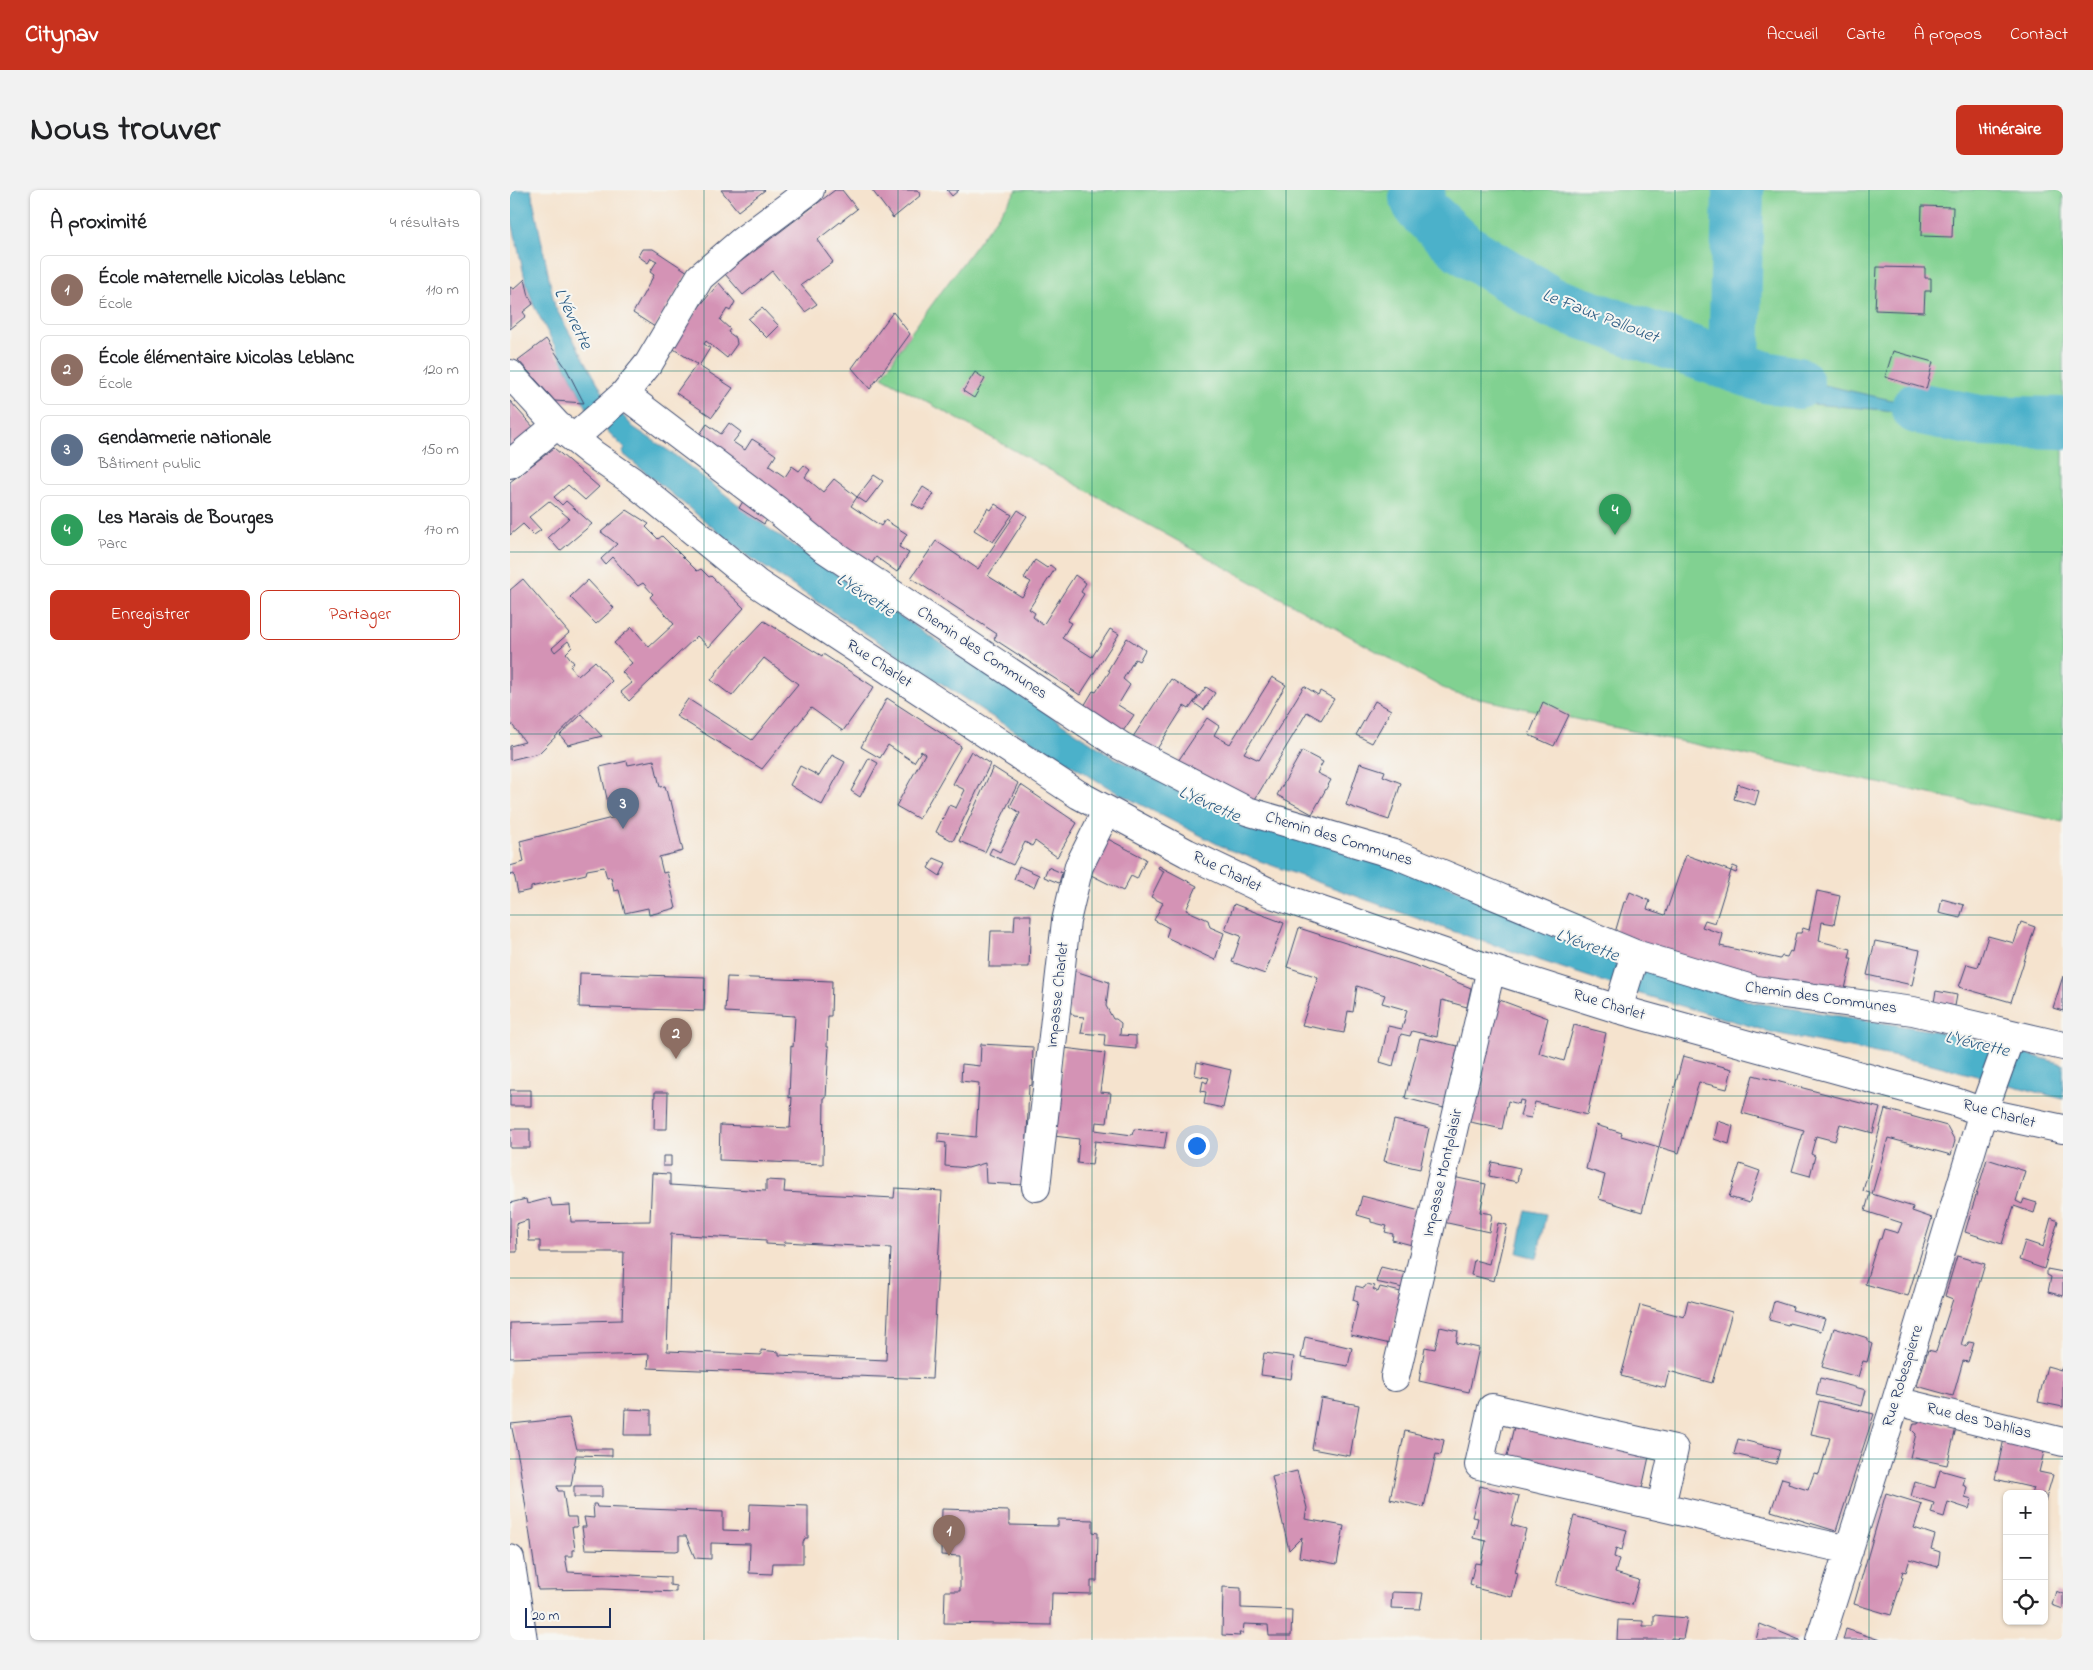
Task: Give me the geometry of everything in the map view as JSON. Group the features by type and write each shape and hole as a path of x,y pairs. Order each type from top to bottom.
{"street":[{"path":"510,464 573,430 622,397 649,363 700,277 742,241 810,190"},
{"name":"Rue Charlet","path":"510,374 632,481 758,584 1080,796 1187,852 1276,895 1491,969 1619,1003 1955,1102 1988,1101 2063,1129"},
{"name":"Chemin des Communes","path":"622,397 778,511 822,547 1121,746 1247,812 1397,855 1634,958 1755,990 1913,1011 2009,1039 2063,1046"},
{"name":"Impasse Charlet","path":"1036,1186 1066,921 1079,866 1107,810"},
{"path":"1619,1003 1634,958"},
{"name":"Impasse Montplaisir","path":"1395,1377 1491,969"},
{"name":"Rue Robespierre","path":"1820,1640 2009,1039"},
{"name":"Rue des Dahlias","path":"1896,1401 2063,1442"},
{"path":"1661,1506 1674,1449 1492,1408 1479,1465 1849,1550"},
{"path":"510,1559 517,1625"}],"green space":[{"path":"1017,190 2063,190 2063,822 1452,693 882,377 910,334"}],"water":[{"name":"L'Yévrette","path":"510,190 531,190 555,307 604,394 633,427 672,453 740,506 740,508 785,540 1113,757 1220,811 1407,870 1751,1002 1954,1034 2063,1064 2063,1099 1928,1063 1774,1033 1637,993 1449,930 1227,849 1116,792 1000,722 745,554 622,453 625,449 589,412 533,304 525,279 510,213"},
{"path":"1405,190 1419,190 1411,200 1460,248 1539,299 1724,363 2004,425 2063,426 2063,436 2006,438 1885,410 1811,404 1786,399 1737,384 1631,339 1550,311 1507,290 1472,266 1404,207 1400,196"},
{"path":"1526,1210 1546,1214 1537,1258 1517,1253"}],"building":[{"path":"721,190 765,190 738,211"},
{"path":"835,190 842,190 857,209 817,240 833,262 801,285 817,304 805,312 772,271 743,295 725,274"},
{"path":"872,190 917,190 921,195 893,218"},
{"path":"947,190 959,190 952,196"},
{"path":"1922,206 1953,207 1952,237 1921,236"},
{"path":"642,249 653,249 688,272 655,327 633,313 654,275 650,272 657,261 651,258 648,263 638,256"},
{"path":"1877,267 1925,268 1925,278 1931,278 1931,291 1925,291 1924,312 1875,310"},
{"path":"525,279 533,304 523,312 526,316 510,329 510,287 514,289"},
{"path":"719,283 735,302 730,311 727,309 720,320 730,329 728,332 736,338 737,344 727,358 706,341 704,344 710,348 699,366 733,388 712,417 676,393 697,364 672,348 699,307"},
{"path":"762,308 779,326 767,338 748,319"},
{"path":"893,312 910,334 870,389 852,368"},
{"path":"546,339 566,368 584,403 555,401 518,360"},
{"path":"1893,351 1933,362 1926,389 1885,377"},
{"path":"975,372 985,379 974,398 963,391"},
{"path":"510,401 535,429 510,449"},
{"path":"729,423 741,432 733,442 745,450 752,439 765,447 776,455 769,466 785,477 792,466 799,471 804,465 810,470 805,477 823,492 834,479 857,497 851,506 881,526 885,520 907,534 899,547 909,553 897,572 876,557 867,570 696,440 707,424 721,434"},
{"path":"554,448 599,487 585,500 568,485 554,497 562,505 566,501 592,524 560,551 548,537 569,518 549,501 529,517 541,530 534,535 523,524 510,535 510,482"},
{"path":"874,475 883,481 866,503 857,497"},
{"path":"923,487 934,494 923,510 912,504"},
{"path":"745,498 770,515 764,524 739,508"},
{"path":"995,504 1012,515 993,542 974,530 988,508 991,510"},
{"path":"627,510 649,524 646,527 658,539 662,536 697,571 701,569 709,577 711,576 744,608 709,647 697,636 629,701 621,692 632,683 622,672 632,663 614,643 632,627 649,647 674,624 650,597 653,594 643,583 638,586 612,557 605,564 601,559 617,544 601,532"},
{"path":"1018,510 1027,516 988,576 1022,597 1031,582 1024,578 1035,560 1047,568 1050,565 1055,569 1029,609 1035,613 1033,617 1043,625 1075,575 1086,583 1081,592 1084,594 1067,621 1071,623 1062,638 1092,657 1110,629 1119,634 1080,695 994,639 997,634 911,578 936,541 978,569"},
{"path":"523,579 569,633 552,648 555,652 568,641 572,647 566,653 574,663 570,666 578,676 595,661 612,681 539,753 510,760 510,746 525,742 510,722 510,590"},
{"path":"588,580 614,608 596,624 570,597"},
{"path":"764,621 822,656 823,654 874,687 843,731 811,708 762,769 676,716 688,699 752,740 798,684 764,658 732,696 711,680 722,665"},
{"path":"1127,638 1145,650 1139,661 1135,659 1123,679 1130,685 1118,705 1134,715 1119,737 1080,713 1093,691 1096,692 1110,671 1108,670"},
{"path":"1272,677 1286,685 1244,753 1259,760 1304,686 1318,695 1320,691 1334,699 1321,720 1307,712 1251,806 1176,764 1207,718 1219,726 1214,735 1230,744"},
{"path":"1171,679 1198,696 1189,709 1184,706 1152,757 1129,743"},
{"path":"1206,687 1215,693 1204,710 1194,703"},
{"path":"887,698 961,746 919,819 896,806 925,754 921,751 914,762 888,745 880,758 861,747"},
{"path":"1375,701 1391,710 1372,743 1356,735"},
{"path":"1543,702 1569,715 1554,746 1529,735"},
{"path":"582,714 602,736 568,745 560,735"},
{"path":"971,751 990,764 953,841 936,832 949,805 956,808 965,790 953,784"},
{"path":"1302,751 1323,762 1317,773 1331,780 1312,814 1277,795"},
{"path":"832,755 845,762 822,805 790,785 800,766 819,776"},
{"path":"869,758 878,763 860,797 851,791"},
{"path":"654,760 660,787 665,786 669,801 671,801 683,851 659,857 663,873 667,872 676,908 649,915 648,908 625,913 619,890 614,891 611,877 607,878 604,867 587,870 586,874 531,887 531,890 518,893 514,874 510,875 510,866 524,862 520,841 616,817 613,802 608,803 600,767 627,761 628,765"},
{"path":"1360,763 1385,771 1383,776 1401,783 1389,820 1346,805"},
{"path":"993,767 1018,783 985,852 959,841"},
{"path":"1738,784 1759,791 1755,805 1734,799"},
{"path":"1021,785 1077,823 1057,857 1035,841 1032,846 1025,842 1013,865 989,854 992,848 1000,852 1020,813 1010,806"},
{"path":"1106,838 1146,859 1137,879 1131,876 1123,891 1089,874"},
{"path":"1686,855 1731,871 1715,923 1705,920 1702,927 1723,934 1720,946 1780,959 1782,956 1787,957 1790,951 1792,952 1796,933 1801,933 1803,928 1809,930 1817,891 1840,896 1834,924 1822,922 1819,941 1851,949 1849,958 1852,958 1845,989 1800,981 1797,991 1614,936 1624,902 1626,902 1630,892 1650,901 1647,909 1665,915"},
{"path":"934,858 946,863 940,876 928,868"},
{"path":"1019,866 1039,875 1034,887 1014,879"},
{"path":"1159,866 1197,886 1186,910 1208,920 1210,927 1224,933 1215,960 1166,937 1169,928 1154,920 1163,903 1151,897 1164,871 1158,868"},
{"path":"1733,866 1738,868 1736,873 1731,871"},
{"path":"1048,867 1062,873 1059,883 1044,877"},
{"path":"1942,899 1964,905 1960,918 1939,913"},
{"path":"1234,904 1284,923 1265,974 1232,962 1241,936 1225,930"},
{"path":"1015,915 1031,915 1029,967 989,967 991,931 1014,931"},
{"path":"2021,922 2035,927 2011,1002 1959,987 1967,964 1978,967 1988,936 2014,943"},
{"path":"1299,928 1417,966 1471,988 1467,1007 1442,1000 1437,1037 1412,1031 1410,1036 1401,1034 1393,1066 1380,1062 1388,1026 1402,1029 1407,1010 1382,1003 1385,995 1357,986 1353,1012 1348,1011 1344,1033 1302,1025 1318,977 1287,967"},
{"path":"1875,941 1920,950 1912,985 1867,975"},
{"path":"1072,970 1109,982 1106,1006 1113,1019 1121,1023 1120,1035 1136,1036 1136,1049 1104,1046 1105,1035 1081,1033 1084,1017 1074,1016 1068,1009"},
{"path":"580,973 705,977 704,1011 579,1007"},
{"path":"2063,976 2063,1011 2053,1008"},
{"path":"727,977 832,981 831,1016 828,1016 827,1046 829,1046 826,1098 824,1098 823,1164 719,1160 720,1125 790,1128 792,1097 789,1098 791,1046 793,1047 795,1016 725,1012"},
{"path":"1936,991 1957,995 1955,1006 1934,1002"},
{"path":"1497,999 1548,1018 1539,1053 1564,1061 1574,1025 1606,1033 1587,1115 1535,1102 1531,1118 1520,1116 1524,1101 1520,1100 1519,1104 1508,1101 1502,1129 1466,1121"},
{"path":"1420,1038 1458,1046 1444,1108 1405,1098"},
{"path":"981,1044 1033,1047 1032,1085 1029,1086 1025,1185 986,1183 985,1163 968,1168 945,1166 946,1143 938,1142 938,1133 976,1137 979,1083 961,1081 962,1064 980,1066"},
{"path":"1064,1048 1105,1053 1100,1092 1111,1093 1107,1123 1096,1122 1095,1130 1132,1135 1134,1129 1167,1132 1164,1149 1095,1141 1092,1165 1077,1163 1079,1139 1054,1136"},
{"path":"1683,1056 1732,1069 1727,1089 1699,1082 1679,1153 1659,1147"},
{"path":"1197,1062 1231,1070 1223,1108 1204,1104 1206,1092 1201,1091 1203,1081 1207,1083 1209,1078 1195,1075"},
{"path":"1753,1075 1880,1108 1873,1133 1840,1124 1835,1141 1816,1136 1811,1154 1815,1156 1810,1176 1792,1171 1804,1130 1742,1113"},
{"path":"510,1090 531,1090 531,1106 510,1106"},
{"path":"655,1092 668,1092 667,1129 654,1129"},
{"path":"1885,1109 1947,1126 1955,1141 1951,1155 1888,1138 1872,1194 1913,1207 1912,1211 1932,1218 1908,1296 1865,1284 1884,1229 1898,1233 1902,1223 1865,1211 1870,1193 1863,1191"},
{"path":"1394,1120 1429,1128 1420,1169 1384,1161"},
{"path":"1718,1121 1733,1126 1729,1144 1714,1139"},
{"path":"1596,1125 1622,1133 1621,1136 1659,1147 1642,1212 1599,1199 1605,1175 1586,1169"},
{"path":"510,1129 530,1129 530,1148 510,1148"},
{"path":"663,1156 671,1156 671,1166 663,1166"},
{"path":"1987,1159 2025,1171 2016,1201 2022,1204 2024,1199 2037,1203 2034,1213 2014,1206 2002,1244 1965,1232"},
{"path":"1492,1162 1520,1168 1517,1182 1489,1176"},
{"path":"1740,1164 1760,1171 1749,1203 1729,1197"},
{"path":"652,1173 670,1174 670,1185 766,1191 766,1180 785,1181 784,1192 894,1198 895,1188 942,1191 932,1379 648,1368 649,1354 510,1358 510,1323 622,1320 624,1252 540,1252 540,1241 529,1241 528,1220 516,1224 517,1252 510,1252 510,1203 526,1199 527,1204 550,1198 552,1206 570,1205 571,1222 650,1221","holes":["671,1234 766,1240 766,1244 784,1245 785,1242 891,1248 886,1360 779,1355 779,1352 761,1350 761,1355 667,1351"]},
{"path":"1453,1177 1486,1184 1480,1212 1492,1214 1489,1232 1443,1222"},
{"path":"1362,1196 1420,1211 1412,1245 1392,1240 1393,1234 1385,1232 1387,1226 1371,1222 1371,1219 1357,1215"},
{"path":"2051,1218 2058,1221 2044,1269 2019,1260 2025,1241 2043,1247"},
{"path":"1498,1223 1507,1225 1494,1281 1471,1275 1474,1260 1489,1264"},
{"path":"1957,1256 1985,1264 1961,1345 1966,1347 1969,1342 1974,1343 1968,1362 1963,1361 1953,1396 1917,1386 1928,1350 1936,1352 1953,1299 1945,1296"},
{"path":"1381,1267 1406,1273 1403,1288 1376,1282"},
{"path":"2047,1269 2063,1272 2063,1296 2048,1292 2051,1277 2047,1275"},
{"path":"1367,1284 1375,1286 1373,1289 1378,1292 1380,1287 1401,1292 1390,1344 1351,1335 1358,1302 1353,1300 1356,1286 1364,1288"},
{"path":"1688,1300 1732,1312 1712,1383 1669,1371 1665,1388 1621,1376 1640,1305 1684,1317"},
{"path":"1774,1301 1793,1307 1792,1310 1825,1319 1821,1331 1769,1320"},
{"path":"1440,1327 1458,1331 1456,1343 1479,1348 1469,1392 1419,1381 1425,1347 1435,1349"},
{"path":"1834,1328 1868,1338 1868,1342 1872,1344 1867,1362 1863,1361 1858,1377 1822,1367"},
{"path":"1305,1337 1352,1348 1348,1366 1301,1358"},
{"path":"1264,1353 1294,1357 1291,1379 1261,1375"},
{"path":"2063,1365 2063,1407 2038,1402 2047,1366 2061,1370"},
{"path":"1820,1378 1866,1390 1862,1406 1816,1395"},
{"path":"1321,1398 1359,1405 1350,1456 1312,1449"},
{"path":"1819,1401 1874,1414 1836,1531 1771,1511 1782,1478 1789,1480 1788,1484 1808,1490 1814,1473 1819,1474 1830,1438 1811,1434"},
{"path":"625,1409 651,1410 651,1435 624,1435"},
{"path":"569,1418 577,1449 612,1449 612,1456 576,1455 571,1486 557,1486 558,1491 563,1491 567,1517 576,1517 577,1527 572,1527 575,1550 573,1550 573,1556 565,1556 568,1572 670,1577 670,1585 676,1586 676,1592 603,1589 538,1590 519,1461 511,1424"},
{"path":"1920,1419 1956,1428 1947,1465 1910,1457 1916,1434 1912,1430 1914,1423 1918,1423"},
{"path":"1515,1422 1650,1452 1641,1493 1506,1461"},
{"path":"1405,1431 1444,1440 1441,1455 1436,1454 1424,1507 1390,1499"},
{"path":"1738,1439 1780,1449 1776,1464 1734,1454"},
{"path":"2004,1439 2041,1448 2044,1452 2039,1472 2053,1475 2048,1492 2048,1490 2033,1490 2034,1488 1995,1479"},
{"path":"1940,1470 1965,1477 1963,1485 1967,1487 1965,1497 1972,1499 1969,1509 1948,1502 1944,1517 1931,1513 1934,1503 1911,1496 1915,1482 1935,1488"},
{"path":"1297,1471 1307,1508 1305,1519 1344,1526 1337,1564 1299,1557 1302,1537 1289,1550 1272,1477"},
{"path":"574,1486 602,1486 602,1497 574,1497"},
{"path":"1480,1486 1519,1496 1511,1525 1526,1529 1515,1572 1518,1573 1512,1597 1475,1588 1476,1586 1470,1584 1475,1563 1481,1564 1486,1541 1473,1538 1478,1518 1472,1517"},
{"path":"1886,1493 1922,1504 1914,1528 1935,1535 1931,1549 1940,1552 1938,1567 1910,1559 1906,1572 1903,1571 1901,1577 1903,1577 1891,1615 1854,1604"},
{"path":"593,1504 596,1504 597,1507 723,1512 723,1530 749,1531 750,1504 808,1506 808,1538 805,1538 803,1543 803,1563 773,1563 772,1574 749,1573 750,1544 711,1543 711,1559 695,1558 686,1536 679,1536 679,1550 676,1551 585,1549 582,1527 586,1527 584,1517 594,1518"},
{"path":"942,1509 1009,1511 1009,1525 1058,1526 1058,1519 1093,1520 1093,1532 1098,1533 1097,1581 1091,1581 1091,1594 1052,1593 1051,1625 944,1623 945,1591 960,1591 960,1556 941,1555"},
{"path":"1574,1516 1627,1530 1622,1550 1616,1548 1614,1557 1619,1559 1615,1573 1639,1580 1632,1605 1556,1585"},
{"path":"1223,1587 1241,1588 1241,1608 1292,1610 1291,1636 1269,1636 1268,1625 1244,1624 1243,1633 1239,1633 1240,1636 1222,1635"},
{"path":"2056,1591 2063,1594 2063,1609 2052,1605"},
{"path":"1392,1592 1423,1593 1420,1609 1391,1608"},
{"path":"1654,1615 1687,1618 1683,1639 1617,1640 1618,1620 1643,1621 1643,1626 1654,1626"},
{"path":"1760,1624 1800,1640 1756,1640"},
{"path":"1846,1629 1880,1640 1843,1640"}],"waterway":[{"name":"Le Faux Pallouet","path":"1419,190 1415,197 1420,208 1463,248 1550,302 1765,377 1798,383"},
{"name":"Le Faux Pallouet","path":"1734,366 1738,190"},
{"name":"Le Faux Pallouet","path":"1917,408 1979,421 2063,423"}],"place":[{"name":"Les Marais de Bourges","path":"1615,535"},
{"name":"Gendarmerie nationale","path":"623,829"},
{"name":"École élémentaire Nicolas Leblanc","path":"676,1059"},
{"name":"École maternelle Nicolas Leblanc","path":"949,1556"}]}
